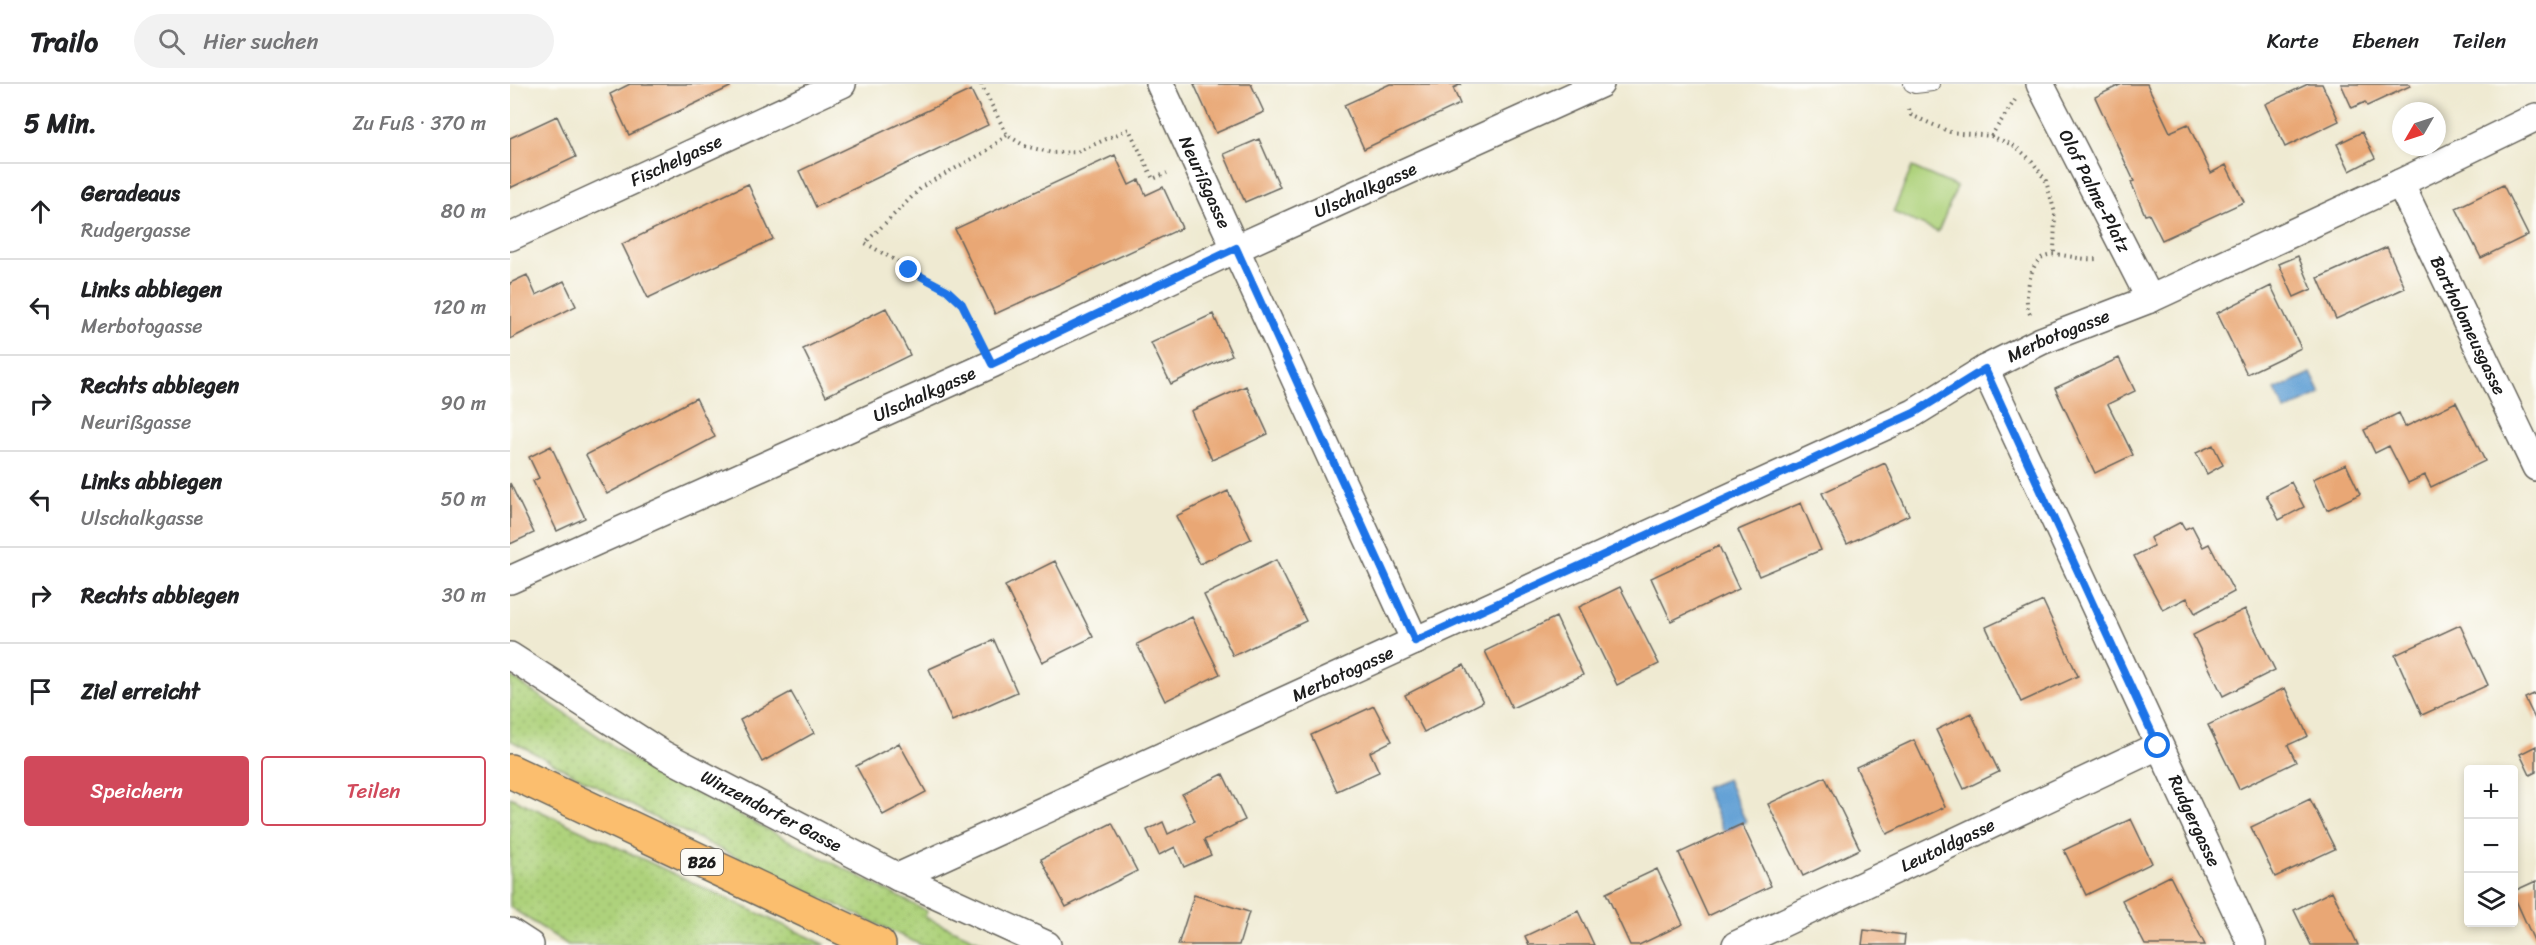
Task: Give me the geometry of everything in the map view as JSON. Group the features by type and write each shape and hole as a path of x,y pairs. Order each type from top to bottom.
{"main road":[{"name":"B26","path":"510,771 879,945"}],"street":[{"name":"Fischelgasse","path":"510,237 842,84"},
{"name":"Neurißgasse","path":"1160,84 1415,641"},
{"name":"Ulschalkgasse","path":"510,580 992,364 1236,248 1600,84"},
{"name":"Olof Palme-Platz","path":"2030,88 2150,299"},
{"name":"Merbotogasse","path":"898,877 1914,413 1985,369 2041,341 2150,299 2536,117"},
{"name":"Bartholomeusgasse","path":"2400,183 2536,467"},
{"name":"Rudgergasse","path":"1985,369 2252,945"},
{"name":"Winzendorfer Gasse","path":"510,656 664,755 898,877 1047,945"},
{"name":"Leutoldgasse","path":"1736,945 2158,746"},
{"path":"510,932 530,945"}],"lane":[{"path":"1911,84 1915,86 1932,84"}],"path":[{"path":"981,84 1007,135 1025,146 1052,153 1077,152 1129,129 1153,179 1195,160"},
{"path":"1991,136 2030,88"},
{"path":"1907,105 1911,115 1950,132 1991,136 2015,146 2032,162 2046,181 2055,213 2054,253"},
{"path":"992,364 962,304 947,290 865,243 923,186 985,152 1007,135"},
{"path":"2041,341 2025,303 2032,270 2042,256 2054,253 2089,260 2127,255"}],"green space":[{"path":"1912,167 1957,187 1938,232 1893,212"},
{"path":"510,676 638,763 927,911 925,917 988,945 921,945 657,819 510,740"},
{"path":"510,797 826,945 568,945 510,907"}],"water":[{"path":"2311,373 2321,394 2285,411 2275,390"},
{"path":"1727,779 1746,822 1724,832 1705,788"}],"building":[{"path":"630,84 729,84 730,87 629,135 610,94"},
{"path":"1194,84 1251,84 1264,112 1216,133"},
{"path":"1390,84 1462,84 1453,88 1460,104 1364,149 1344,105"},
{"path":"2122,84 2147,84 2170,132 2188,124 2211,173 2226,165 2244,202 2162,240 2149,214 2145,215 2131,182 2134,181 2095,97"},
{"path":"2308,84 2322,84 2339,121 2285,147 2265,104"},
{"path":"2341,84 2409,84 2410,86 2367,106 2365,102 2352,108"},
{"path":"971,90 988,125 816,207 799,171"},
{"path":"557,116 576,157 510,188 510,138"},
{"path":"2362,132 2375,158 2350,171 2337,144"},
{"path":"1259,139 1280,187 1245,202 1224,154"},
{"path":"1115,155 1129,185 1139,180 1146,195 1163,187 1182,228 995,314 955,229"},
{"path":"748,184 773,239 648,298 622,244"},
{"path":"2503,185 2528,235 2481,258 2456,208"},
{"path":"2387,247 2405,288 2336,319 2318,278"},
{"path":"2298,256 2312,289 2294,297 2279,264"},
{"path":"527,275 536,295 564,281 576,306 510,339 510,283"},
{"path":"2271,286 2301,348 2247,374 2217,313"},
{"path":"886,308 910,355 826,396 803,349"},
{"path":"1213,314 1232,355 1171,384 1151,343"},
{"path":"2119,358 2135,391 2108,404 2133,455 2095,473 2055,388"},
{"path":"1246,386 1268,434 1212,460 1191,411"},
{"path":"696,398 715,437 607,494 586,455"},
{"path":"2456,402 2485,461 2431,487 2425,475 2408,483 2389,446 2375,453 2364,430 2399,413 2405,427"},
{"path":"2213,445 2223,465 2207,474 2196,453"},
{"path":"551,446 585,518 557,531 533,481 539,478 529,457"},
{"path":"1885,463 1909,515 1847,544 1822,493"},
{"path":"2346,464 2360,494 2327,510 2313,479"},
{"path":"2291,482 2304,507 2279,520 2266,495"},
{"path":"510,483 534,533 510,544"},
{"path":"1228,491 1251,539 1200,564 1176,516"},
{"path":"1801,503 1821,550 1759,576 1738,530"},
{"path":"2181,522 2185,529 2192,526 2203,547 2209,544 2234,592 2195,613 2187,598 2163,610 2134,556 2154,546 2150,538"},
{"path":"1719,546 1739,589 1671,621 1651,578"},
{"path":"1276,560 1306,621 1233,656 1204,595"},
{"path":"1055,561 1093,637 1042,662 1005,586"},
{"path":"1620,587 1659,664 1617,685 1579,607"},
{"path":"2043,601 2078,676 2021,702 1986,627"},
{"path":"2245,609 2275,670 2223,696 2193,635"},
{"path":"1192,617 1220,674 1165,701 1137,644"},
{"path":"1556,617 1583,675 1512,708 1485,651"},
{"path":"2460,625 2488,685 2422,715 2395,655"},
{"path":"994,640 1017,692 952,721 929,669"},
{"path":"1464,665 1483,702 1424,732 1405,695"},
{"path":"2285,688 2308,736 2288,745 2296,762 2239,789 2208,725"},
{"path":"791,692 814,733 762,762 740,720"},
{"path":"2536,693 2536,721 2525,698"},
{"path":"1374,706 1392,741 1370,752 1379,772 1337,791 1311,735"},
{"path":"1971,713 1999,772 1964,789 1936,730"},
{"path":"1914,740 1945,807 1887,834 1856,767"},
{"path":"899,743 926,792 883,815 856,766"},
{"path":"2536,746 2536,772 2530,775 2520,754"},
{"path":"1223,774 1245,820 1204,840 1211,855 1184,867 1175,847 1159,855 1147,830 1163,822 1168,834 1195,821 1182,794"},
{"path":"1825,777 1860,849 1803,876 1768,804"},
{"path":"2310,799 2335,849 2275,877 2251,827"},
{"path":"2131,819 2152,863 2086,895 2064,850"},
{"path":"1112,823 1137,871 1066,907 1041,859"},
{"path":"1742,824 1771,886 1708,916 1679,853"},
{"path":"1657,869 1683,924 1639,945 1630,945 1606,893"},
{"path":"2170,876 2205,945 2145,945 2122,900"},
{"path":"2536,881 2536,945 2518,905 2518,889"},
{"path":"2332,891 2358,945 2311,945 2294,910"},
{"path":"1194,895 1249,912 1239,945 1178,945"},
{"path":"1578,911 1594,945 1529,945 1525,936"},
{"path":"1864,930 1905,935 1904,945 1862,945"}],"route":[{"path":"909,270 947,290 962,304 992,364 1236,248 1415,641 1914,413 1985,369 2158,746"}]}
